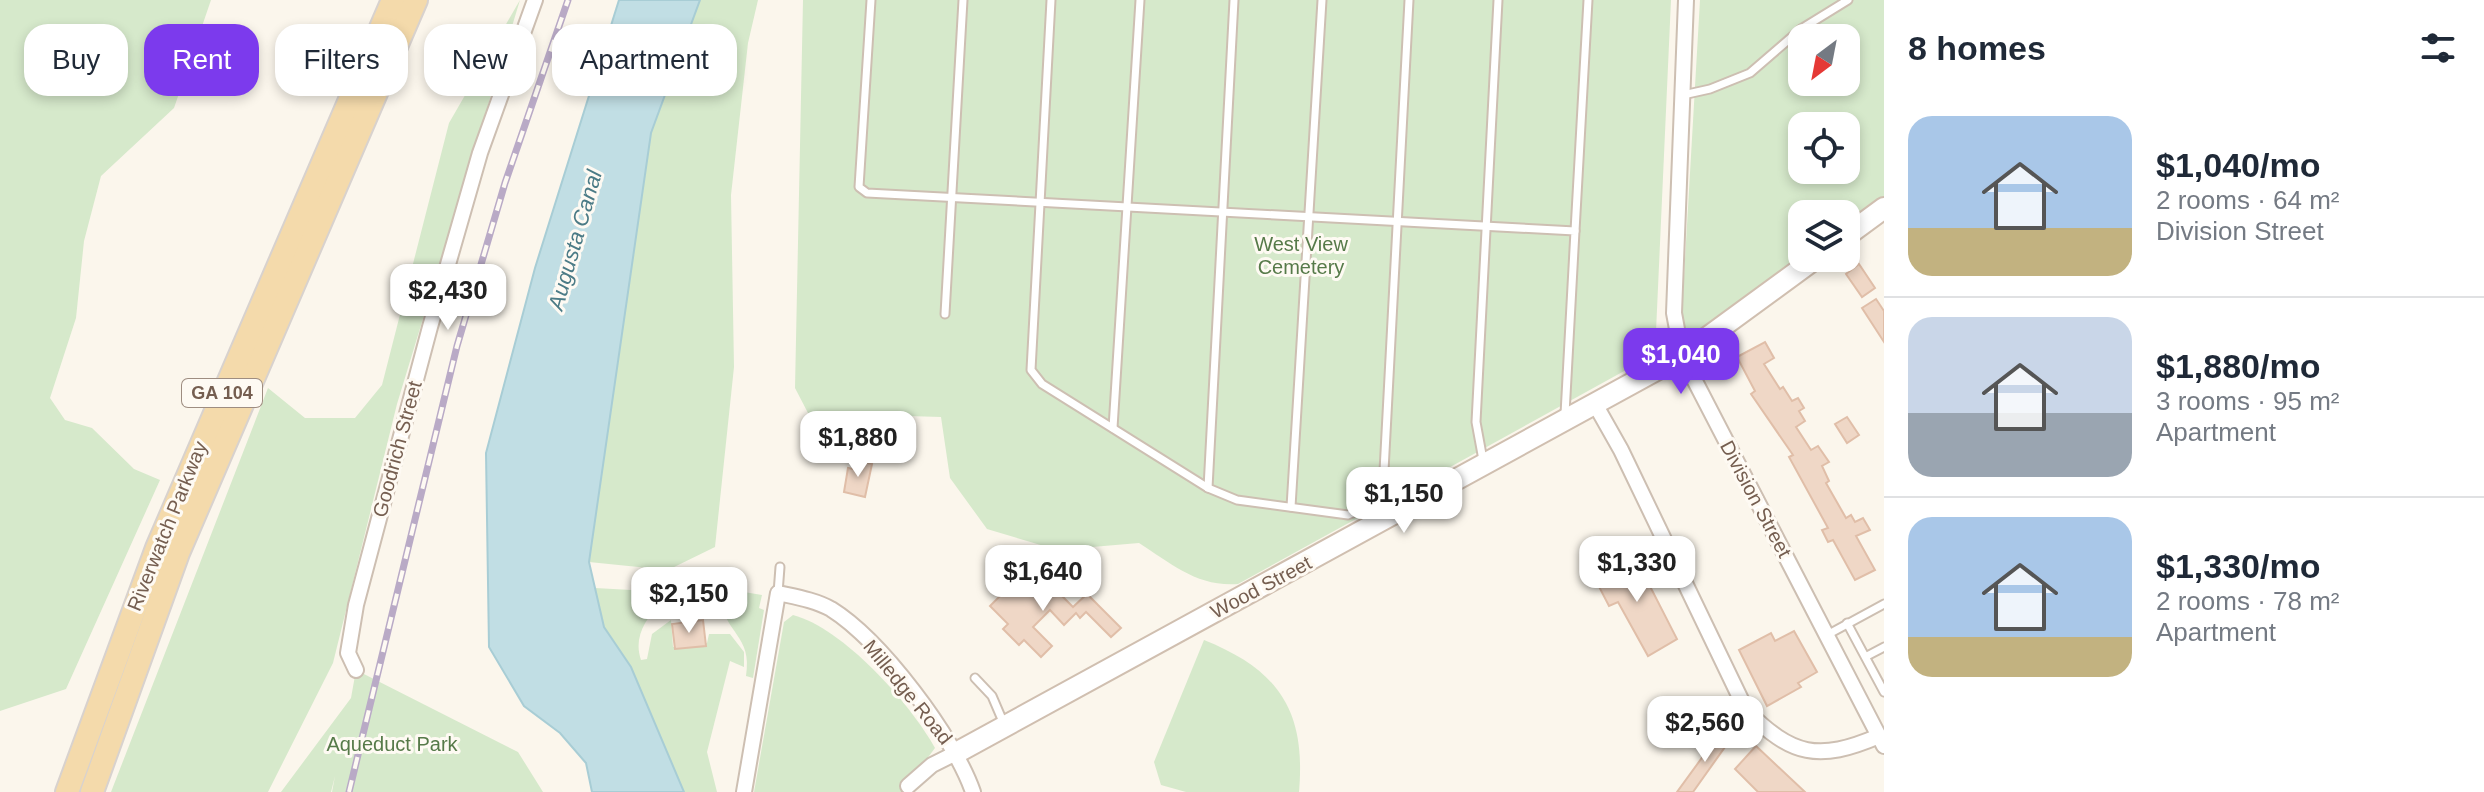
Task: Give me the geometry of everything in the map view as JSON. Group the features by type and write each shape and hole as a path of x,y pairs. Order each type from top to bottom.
{"main road":[{"name":"Riverwatch Parkway","path":"67,792 157,548 393,0"},
{"name":"Riverwatch Parkway","path":"92,792 178,553 416,0"}],"street":[{"name":"Goodrich Street","path":"356,670 348,653 356,605 384,498 480,153 535,0"},
{"name":"Division Street","path":"1686,0 1674,313 1682,356 1882,741"},
{"path":"1860,226 1884,209"},
{"name":"Wood Street","path":"908,786 932,765 1682,356 1797,272"},
{"path":"1595,404 1621,450 1746,710 1775,739 1801,751 1882,741"},
{"path":"744,792 778,593"},
{"name":"Milledge Road","path":"778,593 819,603 863,635 918,699 956,753 973,792"}],"lane":[{"path":"871,0 859,187 867,193 1575,231"},
{"path":"945,314 963,0"},
{"path":"1051,0 1031,370 1042,384 1208,488 1237,500 1348,515 1364,508 1377,496 1384,471 1409,0"},
{"path":"1113,428 1140,0"},
{"path":"1208,488 1234,0"},
{"path":"1291,507 1322,0"},
{"path":"1485,466 1476,422 1498,0"},
{"path":"1565,421 1588,0"},
{"path":"1681,96 1710,89 1750,73 1801,29 1848,0"},
{"path":"778,593 780,567"},
{"path":"1827,635 1884,604"},
{"path":"1847,623 1884,692"},
{"path":"1867,656 1884,647"},
{"path":"975,678 992,696 1005,726"}],"green space":[{"path":"0,0 211,0 203,24 144,24 144,96 178,96 174,108 101,176 84,241 76,318 50,398 65,420 92,428 134,469 160,480 66,689 0,711"},
{"path":"520,0 513,24 506,24"},
{"path":"700,0 758,0 748,43 731,195 734,367 715,547 668,570 589,562 651,133 665,96 737,96 737,24 691,24"},
{"name":"West View Cemetery","path":"803,0 1671,0 1655,354 1238,584 1197,578 1139,543 1092,547 1044,546 987,529 950,478 941,417 808,413 795,388"},
{"path":"1700,0 1884,0 1884,199 1860,216 1860,200 1788,200 1788,268 1693,335 1681,329"},
{"path":"465,96 491,96 397,404 333,663 268,792 111,792 268,388 305,418 355,418 382,385 449,123"},
{"path":"595,588 686,593 682,602 661,602 650,615 640,636 641,660 647,659 652,634 671,620 673,647 707,643 709,634 730,634 744,652 744,667 730,661 707,752 717,792 684,792 631,667 604,627"},
{"path":"726,589 762,595 759,608 764,610 753,678 746,676 747,662 742,643 723,609 720,596"},
{"path":"793,615 833,635 853,651 892,690 924,730 935,748 902,792 754,792 784,622"},
{"path":"1204,640 1251,665 1269,680 1282,697 1292,716 1298,738 1299,792 1186,792 1161,785 1154,762"},
{"name":"Aqueduct Park","path":"356,670 518,752 543,792 332,792 335,776 331,792 281,792 351,698"}],"water":[{"path":"619,0 700,0 691,24 611,24"},
{"name":"Augusta Canal","path":"589,96 665,96 651,133 589,562 604,627 631,667 684,792 592,792 586,763 560,733 524,706 489,647 486,453 535,268"}],"building":[{"path":"1860,266 1875,288 1862,297 1846,274 1860,272"},
{"path":"1876,299 1884,311 1884,342 1862,308"},
{"path":"1765,342 1774,358 1764,364 1780,389 1783,387 1792,401 1798,398 1804,408 1799,411 1805,421 1796,427 1811,450 1818,446 1829,462 1822,466 1829,481 1826,483 1846,518 1851,515 1855,522 1863,518 1870,530 1856,536 1875,570 1855,580 1833,540 1828,542 1822,530 1828,528 1789,457 1793,455 1751,394 1755,391 1737,357"},
{"path":"1847,417 1859,435 1847,443 1835,424"},
{"path":"856,460 872,464 865,497 844,492 848,468 853,469"},
{"path":"1635,557 1677,639 1648,656 1618,602 1609,606 1594,577"},
{"path":"1011,577 1027,593 1038,582 1045,589 1050,584 1073,607 1087,594 1121,628 1111,637 1086,612 1080,618 1076,613 1064,625 1050,610 1033,627 1052,646 1041,657 1024,640 1019,645 1003,629 1008,624 990,606 1004,592 1000,588"},
{"path":"703,620 706,646 675,649 672,624"},
{"path":"1794,631 1817,672 1798,683 1801,687 1767,706 1739,650 1771,633 1775,641"},
{"path":"1720,733 1730,740 1693,792 1677,792"},
{"path":"1756,746 1805,792 1758,792 1735,769"}],"railway":[{"path":"349,792 457,346 505,183 568,0"}]}
